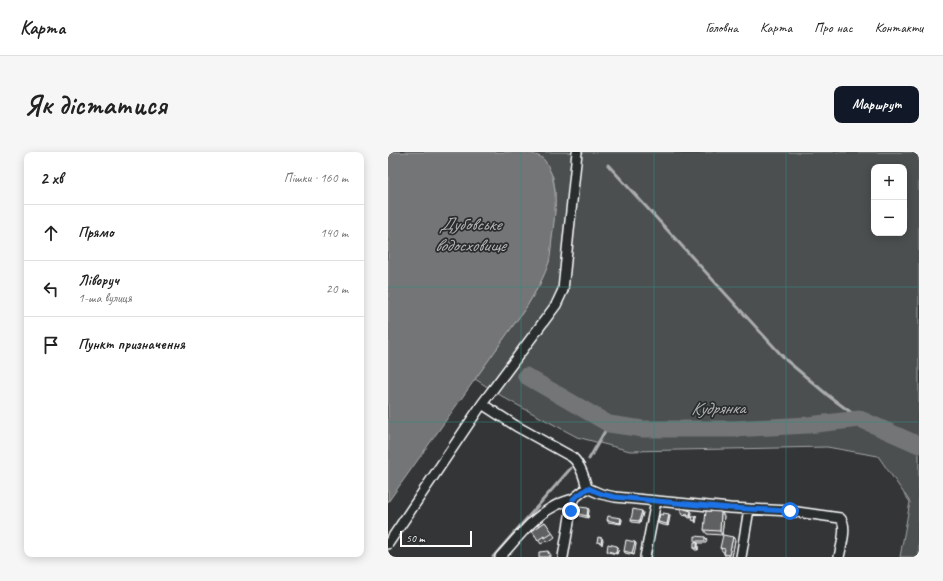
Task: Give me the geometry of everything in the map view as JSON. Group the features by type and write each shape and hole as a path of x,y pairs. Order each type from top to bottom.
{"street":[{"path":"388,544 482,404 556,305 563,290 576,152"},
{"path":"482,404 516,426 572,457 577,462 588,488 605,496 749,509 790,511 840,518 844,522 843,538 839,557"},
{"path":"500,557 530,525 547,510 573,499 588,488"},
{"path":"563,557 573,499"},
{"path":"645,557 656,501"},
{"path":"741,557 749,509"}],"shaded area":[{"path":"523,152 919,152 919,557 900,557 910,502 878,456 827,447 630,451 577,437 508,400 475,379 527,306 540,284 549,262 555,211 555,190 553,177 544,160"}],"water":[{"name":"Дубовське водосховище","path":"388,152 523,152 532,154 543,159 550,170 555,189 555,199 550,259 545,274 527,306 388,502"}],"building":[{"path":"580,507 588,508 587,516 579,514"},
{"path":"681,508 691,511 690,516 687,516 688,514 681,513"},
{"path":"633,509 642,511 639,521 631,520"},
{"path":"706,511 721,512 720,531 704,530"},
{"path":"663,513 669,514 667,524 658,522 660,514 663,515"},
{"path":"608,516 621,518 620,523 607,520"},
{"path":"693,516 696,516 695,521 692,520"},
{"path":"545,522 553,533 538,540 532,531"},
{"path":"723,535 733,537 729,555 724,554 725,549 720,548"},
{"path":"695,536 705,537 705,541 695,541"},
{"path":"598,537 602,538 601,543 597,542"},
{"path":"626,540 635,542 632,553 624,551"},
{"path":"694,542 697,542 697,548 694,548"},
{"path":"608,544 617,546 616,553 607,551"},
{"path":"548,551 549,557 539,557 539,552"}],"waterway":[{"path":"608,165 786,360 830,397 860,419"},
{"name":"Кудрянка","path":"526,376 609,424 643,429 734,429 808,425 860,419 919,445"},
{"path":"589,459 609,424"},
{"path":"493,557 571,468"}],"route":[{"path":"571,511 573,499 588,488 605,496 730,508 790,511"}]}
